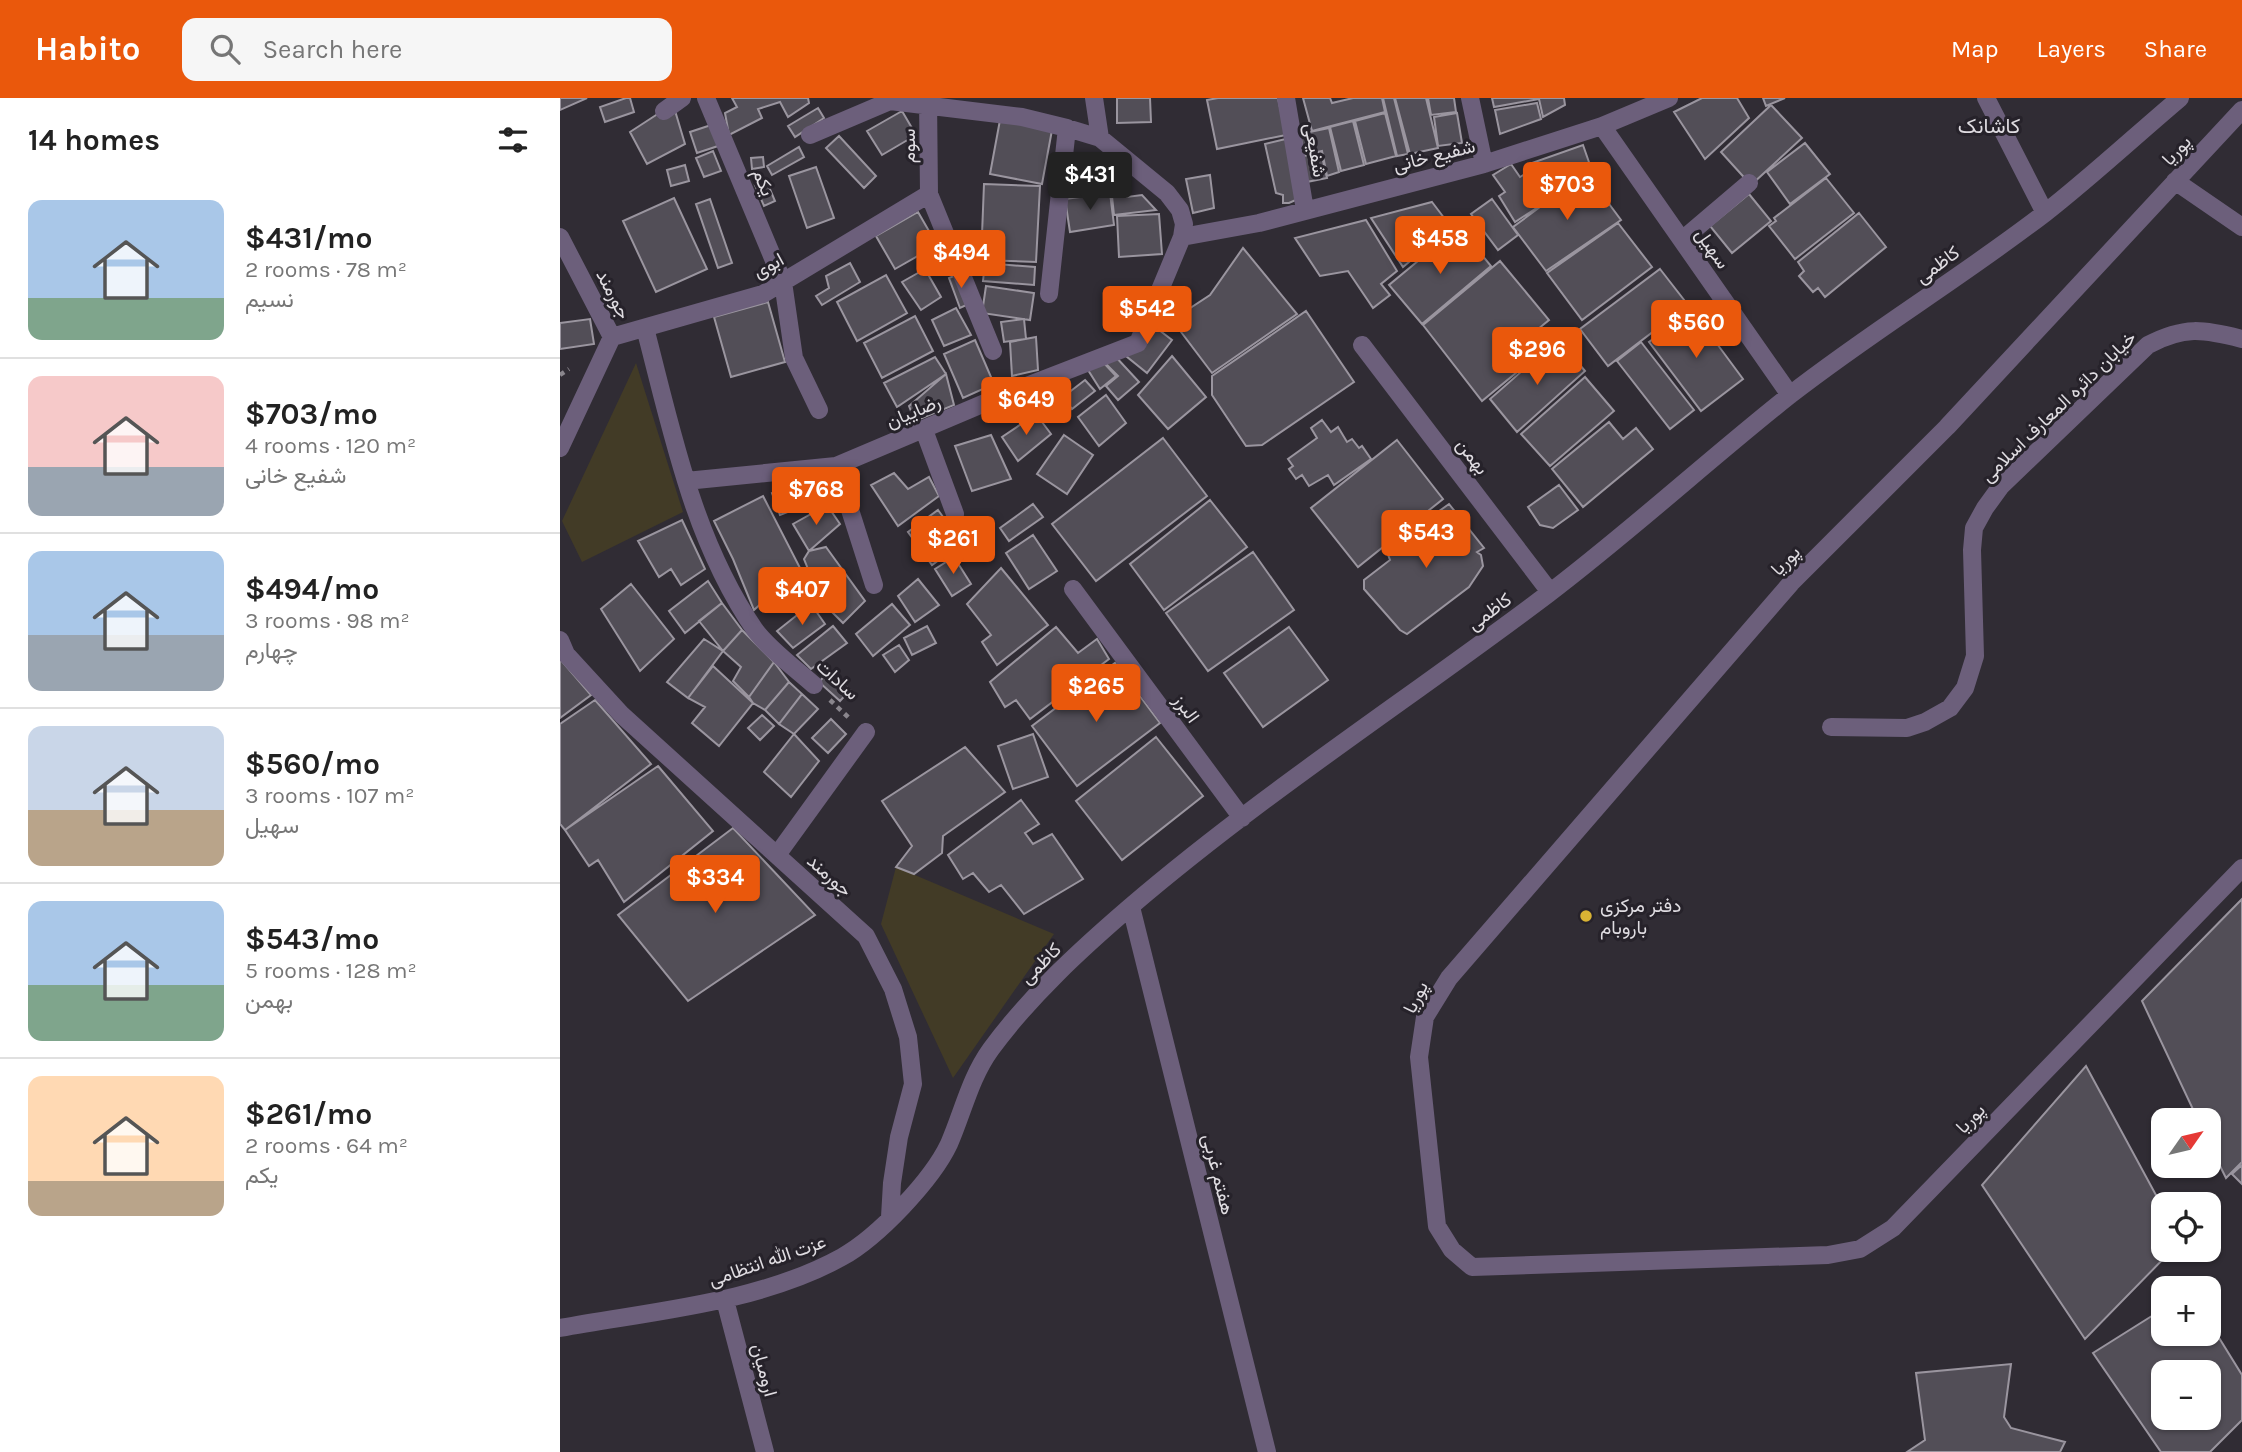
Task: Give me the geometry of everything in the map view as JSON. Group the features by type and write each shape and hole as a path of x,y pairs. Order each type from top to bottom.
{"street":[{"path":"664,111 682,98"},
{"name":"یکم","path":"706,98 783,282 794,358 819,410"},
{"path":"1094,98 1100,138"},
{"name":"شفیعی","path":"1286,98 1305,210"},
{"path":"1470,98 1484,164"},
{"name":"شفیع خانی","path":"1182,237 1259,223 1484,164 1602,126 1669,98"},
{"path":"1986,98 2045,213"},
{"name":"کاظمی","path":"890,1217 938,1164 978,1070 993,1046 1052,979 1130,907 1241,818 1550,592 1683,486 1790,395 2045,213 2180,98"},
{"path":"810,135 890,101 928,101 1022,117 1066,128 1100,138 1167,193 1180,210 1184,224 1182,237"},
{"name":"سوم","path":"928,101 929,194"},
{"name":"پوریا","path":"2242,110 1947,427 1791,583 1449,978 1425,1017 1419,1057 1437,1226 1452,1250 1472,1267 1828,1255 1860,1249 1893,1228 2242,868"},
{"name":"سهیل","path":"1602,126 1790,395"},
{"path":"1049,294 1066,128"},
{"path":"2175,181 2242,227"},
{"path":"1682,240 1749,183"},
{"path":"929,194 993,351"},
{"name":"ابوی","path":"612,337 763,294 929,194"},
{"name":"جورمند","path":"560,237 612,337 560,448"},
{"name":"رضاییان","path":"685,481 836,466 1006,394 1138,343 1182,237"},
{"name":"سادات","path":"645,328 685,481 713,555 756,631 814,685"},
{"name":"خیابان دائره المعارف اسلامی","path":"1831,727 1907,727 1925,722 1950,708 1965,688 1975,656 1972,550 1974,528 2001,486 2148,345 2171,333 2208,330 2242,339"},
{"name":"بهمن","path":"1362,345 1550,592"},
{"path":"924,430 955,514"},
{"path":"836,466 874,585"},
{"name":"البرز","path":"1073,589 1241,818"},
{"name":"جورمند","path":"560,640 566,654 622,715 866,936 893,989 908,1037 913,1084 895,1160 890,1217"},
{"path":"777,855 866,732"},
{"name":"هفتم غربی","path":"1130,907 1267,1452"},
{"name":"عزت الله انتظامی","path":"560,1328 725,1300 792,1278 845,1256 890,1217"},
{"name":"ارومیان","path":"725,1300 765,1452"}],"path":[{"name":"سادات","path":"814,685 866,732"}],"shaded area":[{"path":"636,363 683,512 582,562 562,521"},
{"path":"896,867 1054,934 953,1078 881,924"}],"building":[{"path":"560,98 587,98 560,110"},
{"path":"630,98 634,112 605,122 600,107"},
{"path":"732,98 808,98 809,103 788,117 780,102 758,109 762,118 729,135 725,113 737,107"},
{"path":"1117,98 1150,98 1151,122 1117,123"},
{"path":"1278,98 1286,135 1217,149 1207,100"},
{"path":"1303,98 1330,98 1332,103 1353,98 1382,98 1385,112 1312,131"},
{"path":"1383,98 1394,98 1408,154 1397,156"},
{"path":"1395,98 1426,98 1438,148 1410,154"},
{"path":"1428,98 1454,98 1456,112 1431,115"},
{"path":"1492,98 1564,98 1565,105 1543,117 1539,99 1494,107"},
{"path":"1702,98 1737,98 1749,118 1705,159 1674,112"},
{"path":"1763,98 1785,98 1766,106"},
{"path":"1537,103 1541,119 1500,134 1495,110"},
{"path":"673,104 685,144 647,164 630,132"},
{"path":"1771,105 1802,138 1751,185 1721,152"},
{"path":"818,108 824,118 795,137 788,126"},
{"path":"902,111 916,135 882,155 867,131"},
{"path":"1385,113 1396,156 1366,164 1355,121"},
{"path":"1457,113 1462,143 1438,146 1434,117"},
{"path":"1000,120 1052,130 1042,184 990,174"},
{"path":"1353,121 1364,165 1341,171 1330,127"},
{"path":"714,124 721,145 697,153 690,132"},
{"path":"1329,128 1339,172 1327,176 1322,151 1304,155 1300,134"},
{"path":"839,136 876,176 864,188 826,148"},
{"path":"1294,137 1299,157 1321,152 1327,178 1307,182 1298,199 1283,203 1283,195 1276,193 1265,144"},
{"path":"1805,143 1830,174 1790,204 1767,172"},
{"path":"1583,145 1591,168 1553,194 1532,163"},
{"path":"799,147 804,157 772,175 767,166"},
{"path":"713,151 721,171 704,177 696,158"},
{"path":"1086,155 1088,171 1110,170 1124,183 1072,186 1070,157"},
{"path":"763,157 764,167 752,169 751,158"},
{"path":"1511,164 1520,177 1530,171 1549,200 1515,222 1499,196 1505,192 1493,175"},
{"path":"685,165 689,181 671,186 667,170"},
{"path":"816,167 834,218 807,228 789,176"},
{"path":"1586,173 1621,220 1546,271 1513,227"},
{"path":"1210,175 1214,208 1193,213 1186,179"},
{"path":"1826,178 1854,213 1795,259 1769,226 1776,221 1774,218"},
{"path":"766,180 775,201 764,206 755,185"},
{"path":"984,184 1040,186 1036,262 981,260"},
{"path":"1125,185 1127,197 1142,195 1156,210 1114,215 1111,187"},
{"path":"1110,193 1114,225 1070,232 1065,199"},
{"path":"1749,194 1771,221 1732,253 1710,226"},
{"path":"674,198 707,269 656,292 623,221"},
{"path":"710,199 732,263 718,268 696,204"},
{"path":"1492,199 1518,235 1498,250 1471,214"},
{"path":"1432,202 1451,227 1403,267 1371,218"},
{"path":"918,212 937,245 895,269 876,236"},
{"path":"1859,213 1886,247 1825,297 1818,288 1813,292 1799,276 1804,271 1798,262"},
{"path":"1159,214 1162,254 1119,257 1117,216"},
{"path":"1366,220 1397,271 1381,284 1390,295 1373,308 1348,271 1320,276 1295,238"},
{"path":"1618,223 1652,267 1582,320 1547,273"},
{"path":"1459,227 1491,266 1422,324 1389,285"},
{"path":"961,238 969,261 954,267 945,243"},
{"path":"1243,248 1297,314 1212,373 1172,320 1210,295"},
{"path":"1500,261 1549,320 1538,329 1551,344 1482,401 1423,325"},
{"path":"850,263 860,282 822,305 816,296 829,288 826,276"},
{"path":"985,263 1035,267 1034,285 983,281"},
{"path":"925,269 941,297 921,310 902,282"},
{"path":"1660,269 1688,305 1608,366 1580,329"},
{"path":"961,273 973,302 960,308 949,278"},
{"path":"886,275 907,313 857,341 837,302"},
{"path":"986,286 1034,293 1030,320 982,313"},
{"path":"768,302 785,362 731,377 714,317"},
{"path":"956,308 971,335 944,346 932,320"},
{"path":"1692,310 1743,379 1701,411 1649,342"},
{"path":"1306,311 1354,382 1262,445 1246,446 1212,395 1212,376"},
{"path":"915,316 933,351 882,378 864,343"},
{"path":"590,319 594,344 560,349 560,323"},
{"path":"1024,319 1026,339 1004,342 1001,322"},
{"path":"1146,320 1172,340 1147,373 1121,352"},
{"path":"1036,337 1038,370 1012,376 1010,342"},
{"path":"975,340 994,384 963,398 944,354"},
{"path":"1641,342 1694,410 1670,429 1617,361"},
{"path":"1564,346 1585,371 1517,432 1490,399 1546,350 1552,356"},
{"path":"1114,355 1139,382 1118,400 1106,386 1118,376 1105,363"},
{"path":"1172,356 1206,397 1168,429 1138,395"},
{"path":"935,357 946,374 897,407 884,383"},
{"path":"1102,361 1116,376 1100,389 1088,370"},
{"path":"946,374 954,405 915,421 909,406"},
{"path":"1585,377 1614,411 1550,466 1521,434"},
{"path":"1085,380 1095,391 1072,409 1063,397"},
{"path":"1106,395 1126,423 1099,446 1078,417"},
{"path":"1036,414 1051,434 1018,461 1002,437"},
{"path":"1322,420 1331,432 1338,427 1347,442 1352,439 1359,448 1362,446 1371,459 1334,485 1328,475 1309,486 1302,475 1296,479 1289,469 1293,466 1288,459 1317,438 1311,428"},
{"path":"1609,422 1623,439 1636,428 1653,449 1583,507 1552,469"},
{"path":"991,435 1011,479 972,491 955,446"},
{"path":"1064,435 1093,455 1067,494 1037,474"},
{"path":"1163,438 1207,496 1096,581 1052,524"},
{"path":"1397,440 1443,499 1358,567 1311,508"},
{"path":"894,473 908,489 929,477 939,496 898,526 871,485"},
{"path":"815,476 824,498 780,515 772,493"},
{"path":"1559,485 1578,510 1553,528 1540,525 1528,507"},
{"path":"763,496 800,568 754,610 714,521"},
{"path":"1210,500 1247,547 1164,610 1130,564"},
{"path":"1033,504 1043,517 1009,541 1000,528"},
{"path":"1449,504 1484,548 1477,552 1481,555 1483,566 1469,587 1407,634 1400,630 1364,589 1364,580 1390,560 1386,549"},
{"path":"827,505 840,524 809,551 793,524"},
{"path":"938,510 962,543 932,565 908,532"},
{"path":"682,520 705,569 681,585 671,569 659,577 638,541"},
{"path":"1033,535 1057,571 1029,589 1006,553"},
{"path":"826,547 865,601 843,623 799,579 808,569 804,559 809,551"},
{"path":"1253,552 1294,610 1208,671 1166,613"},
{"path":"954,557 971,584 952,596 935,569"},
{"path":"1001,568 1048,625 997,665 982,642 991,635 967,604"},
{"path":"918,579 939,605 915,622 898,596"},
{"path":"708,581 722,603 685,633 669,611"},
{"path":"631,584 674,639 640,671 601,609"},
{"path":"722,603 742,630 723,651 699,621"},
{"path":"811,604 825,624 793,648 777,631"},
{"path":"892,604 910,625 873,656 856,634"},
{"path":"833,626 847,643 811,669 797,655"},
{"path":"927,626 936,643 912,655 904,638"},
{"path":"1056,627 1078,653 1097,639 1109,659 1030,719 1016,700 1005,707 990,682"},
{"path":"1289,627 1328,680 1263,727 1224,673"},
{"path":"742,630 774,662 749,697 733,681 741,667 723,651"},
{"path":"704,639 723,651 688,698 667,682"},
{"path":"899,645 909,660 895,672 883,655"},
{"path":"560,659 591,695 560,718"},
{"path":"774,662 789,682 765,710 753,703 749,697"},
{"path":"1115,663 1160,723 1077,786 1032,726"},
{"path":"713,666 753,703 719,746 692,723 705,707 688,698"},
{"path":"829,671 850,690 840,701 819,682"},
{"path":"789,682 802,694 779,724 765,710"},
{"path":"802,694 818,709 794,734 779,724"},
{"path":"595,700 651,764 565,830 560,824 560,724"},
{"path":"762,715 774,726 760,740 748,728"},
{"path":"831,719 846,734 828,753 812,738"},
{"path":"794,734 819,761 791,797 764,772"},
{"path":"1033,734 1048,777 1013,789 998,746"},
{"path":"1156,737 1203,796 1122,860 1076,801"},
{"path":"965,747 1005,792 943,836 942,853 914,874 896,867 912,846 882,801"},
{"path":"658,766 713,831 624,902 598,860 589,866 565,830"},
{"path":"1021,800 1039,824 1025,833 1033,844 1052,834 1083,879 1024,914 1001,885 989,892 973,873 963,879 948,855"},
{"path":"733,828 815,915 688,1001 618,915"},
{"path":"2242,899 2242,1162 2226,1178 2221,1168 2221,1108 2192,1108 2142,1001"},
{"path":"2086,1066 2154,1192 2151,1192 2151,1262 2160,1262 2085,1339 1982,1185"},
{"path":"2242,1165 2242,1184 2232,1174"},
{"path":"2151,1317 2151,1346 2221,1346 2221,1341 2242,1375 2242,1420 2210,1452 2161,1452 2093,1353"},
{"path":"2011,1364 2004,1417 2011,1428 2065,1442 2060,1452 1907,1452 1925,1440 1916,1373"}],"place":[{"name":"دفتر مرکزی باروبام","path":"1586,916"}],"district":[{"name":"کاشانک","path":"1989,126"}]}
